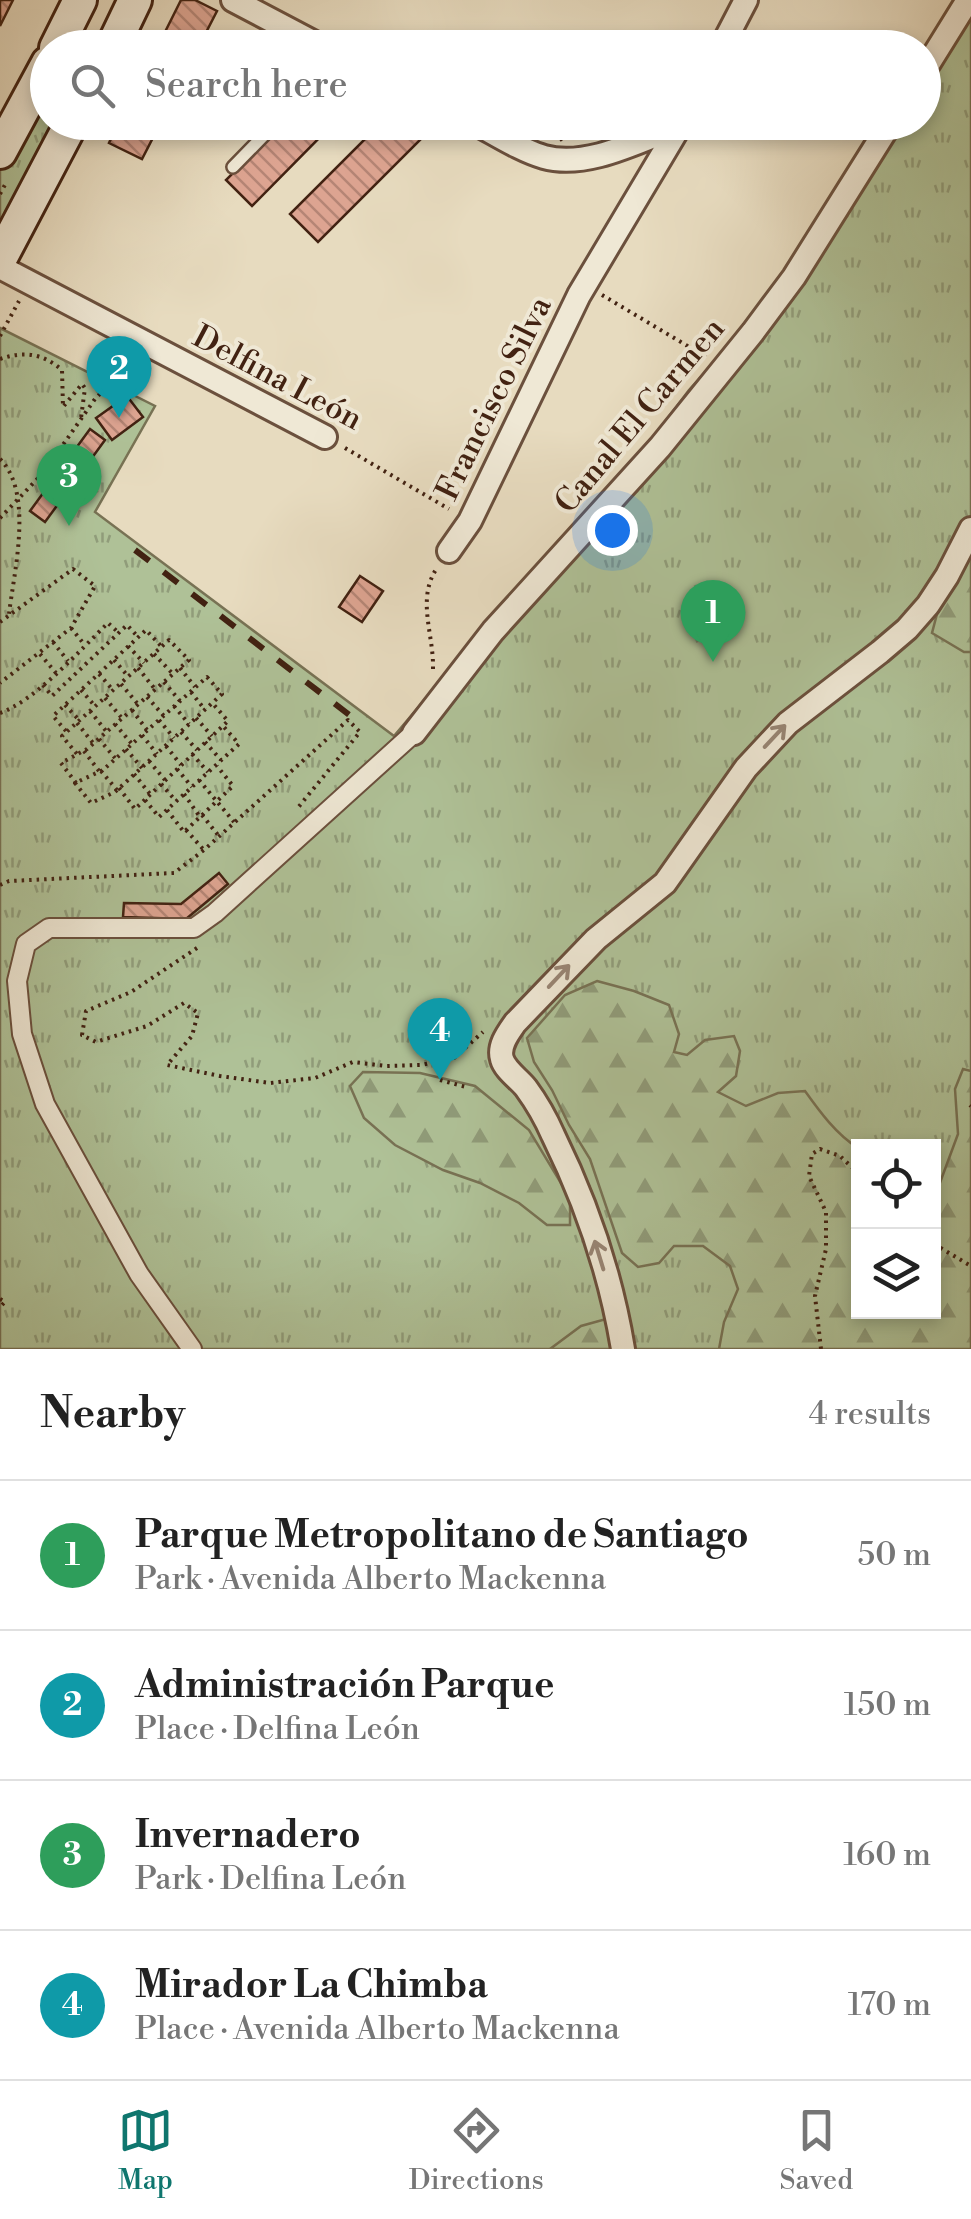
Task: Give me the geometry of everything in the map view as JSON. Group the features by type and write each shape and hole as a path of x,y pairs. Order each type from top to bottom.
{"main road":[{"path":"69,30 80,0"},
{"path":"121,30 135,0"},
{"path":"0,152 30,96"},
{"path":"0,259 63,140"}],"street":[{"path":"233,0 290,30"},
{"path":"730,30 746,0"},
{"path":"941,44 968,0"},
{"path":"508,140 535,154 572,160 639,140"},
{"name":"Francisco Silva","path":"449,551 470,521 585,284 671,140"},
{"name":"Canal El Carmen","path":"414,733 492,632 660,447 724,368 794,278 880,140"},
{"name":"Delfina León","path":"0,267 325,437"},
{"path":"623,1349 600,1254 576,1188 554,1135 534,1100 502,1058 505,1036 596,939 665,883 746,768 788,723 907,629 948,576 971,529"},
{"path":"192,1349 139,1274 45,1104 22,1034 18,980 26,944 49,928 194,928 414,733"}],"lane":[{"path":"232,167 259,140"}],"path":[{"path":"0,336 29,282"},
{"path":"585,284 724,368"},
{"path":"0,518 44,472 95,399 147,344"},
{"path":"0,360 15,354 35,354 52,362 62,370 63,407 82,384 85,388 81,420"},
{"name":"Delfina León","path":"325,437 470,521"},
{"path":"0,459 19,498 8,616"},
{"name":"Francisco Silva","path":"433,668 425,603 430,579 449,551"},
{"path":"0,622 73,569 95,586 71,628 0,683"},
{"path":"0,712 13,708 42,685 108,623 119,633"},
{"path":"42,685 52,696 127,626 138,638"},
{"path":"71,628 85,645"},
{"path":"66,732 53,716 146,630 162,647"},
{"path":"93,638 102,648"},
{"path":"76,783 116,758 207,676 222,694 118,789 91,803 61,764 94,744 189,660 169,640 62,736 77,754"},
{"path":"53,642 68,661"},
{"path":"128,646 144,663"},
{"path":"76,653 86,664"},
{"path":"40,654 56,673"},
{"path":"154,654 173,674"},
{"path":"114,660 129,676"},
{"path":"62,667 71,679"},
{"path":"138,668 155,689"},
{"path":"180,668 206,710"},
{"path":"99,674 113,690"},
{"path":"164,682 180,701"},
{"path":"121,684 138,704"},
{"path":"81,690 107,732"},
{"path":"147,696 174,738"},
{"path":"105,698 122,718"},
{"path":"84,751 135,809 228,721 212,703"},
{"path":"65,705 94,744"},
{"path":"174,706 189,724"},
{"path":"132,710 157,754"},
{"path":"196,718 212,736"},
{"path":"0,886 9,881 174,873 348,720 360,732 291,816"},
{"path":"116,724 132,744"},
{"path":"144,800 159,817 200,780 238,744 223,726"},
{"path":"181,732 208,772"},
{"path":"99,739 116,758"},
{"path":"206,742 221,760"},
{"path":"166,746 192,787"},
{"path":"126,749 142,768"},
{"path":"148,761 176,802"},
{"path":"186,830 232,786 216,765"},
{"path":"134,774 150,794"},
{"path":"200,780 234,822"},
{"path":"184,794 219,836"},
{"path":"166,810 204,850"},
{"path":"215,913 200,947 131,992 86,1011 82,1035 96,1042 147,1026 184,1003 198,1013 192,1036 167,1065 270,1082 314,1078 354,1062 421,1065 454,1058 491,1024"},
{"path":"440,1080 466,1087"},
{"path":"821,1349 815,1296 826,1249 826,1212 809,1176 812,1154 820,1149 830,1152 851,1166"},
{"path":"941,1248 971,1266"},
{"path":"0,1299 5,1302 0,1307"}],"green space":[{"path":"971,0 971,1349 0,1349 0,328 155,406 95,512 394,736 560,539 630,468 689,390 767,303 870,140 941,140 941,33"},
{"path":"30,110 30,140 49,140 0,227 0,166"},
{"path":"971,557 971,652 964,652 932,633 937,614"},
{"path":"597,981 669,1005 679,1034 674,1052 687,1055 705,1040 734,1036 740,1051 736,1076 718,1092 746,1106 778,1093 805,1091 851,1143 851,1319 941,1319 941,1180 958,1134 955,1089 963,1069 971,1071 971,1349 719,1349 724,1322 738,1289 730,1266 703,1246 674,1246 659,1263 638,1267 622,1253 590,1159 534,1062 527,1038 565,995"},
{"path":"363,1072 420,1073 475,1086 529,1130 570,1198 570,1225 547,1225 519,1203 395,1145 364,1118 350,1086"},
{"path":"606,1319 613,1349 550,1349 581,1326"}],"building":[{"path":"0,0 13,0 0,26"},
{"path":"181,0 195,0 217,11 207,30 166,30"},
{"path":"110,140 152,140 142,159 109,143"},
{"path":"266,140 317,140 252,206 226,180"},
{"path":"364,140 420,140 318,242 290,214"},
{"path":"127,396 143,417 112,440 96,418"},
{"path":"90,429 105,440 45,522 30,511"},
{"path":"360,576 383,591 362,622 339,607"},
{"path":"219,873 228,884 186,919 123,917 124,903 181,904"}],"railway":[{"path":"135,550 361,724"}],"place":[{"name":"Administración Parque","path":"119,418"},
{"name":"Invernadero","path":"69,526"},
{"name":"Parque Metropolitano de Santiago","path":"713,662"},
{"name":"Mirador La Chimba","path":"440,1080"}]}
